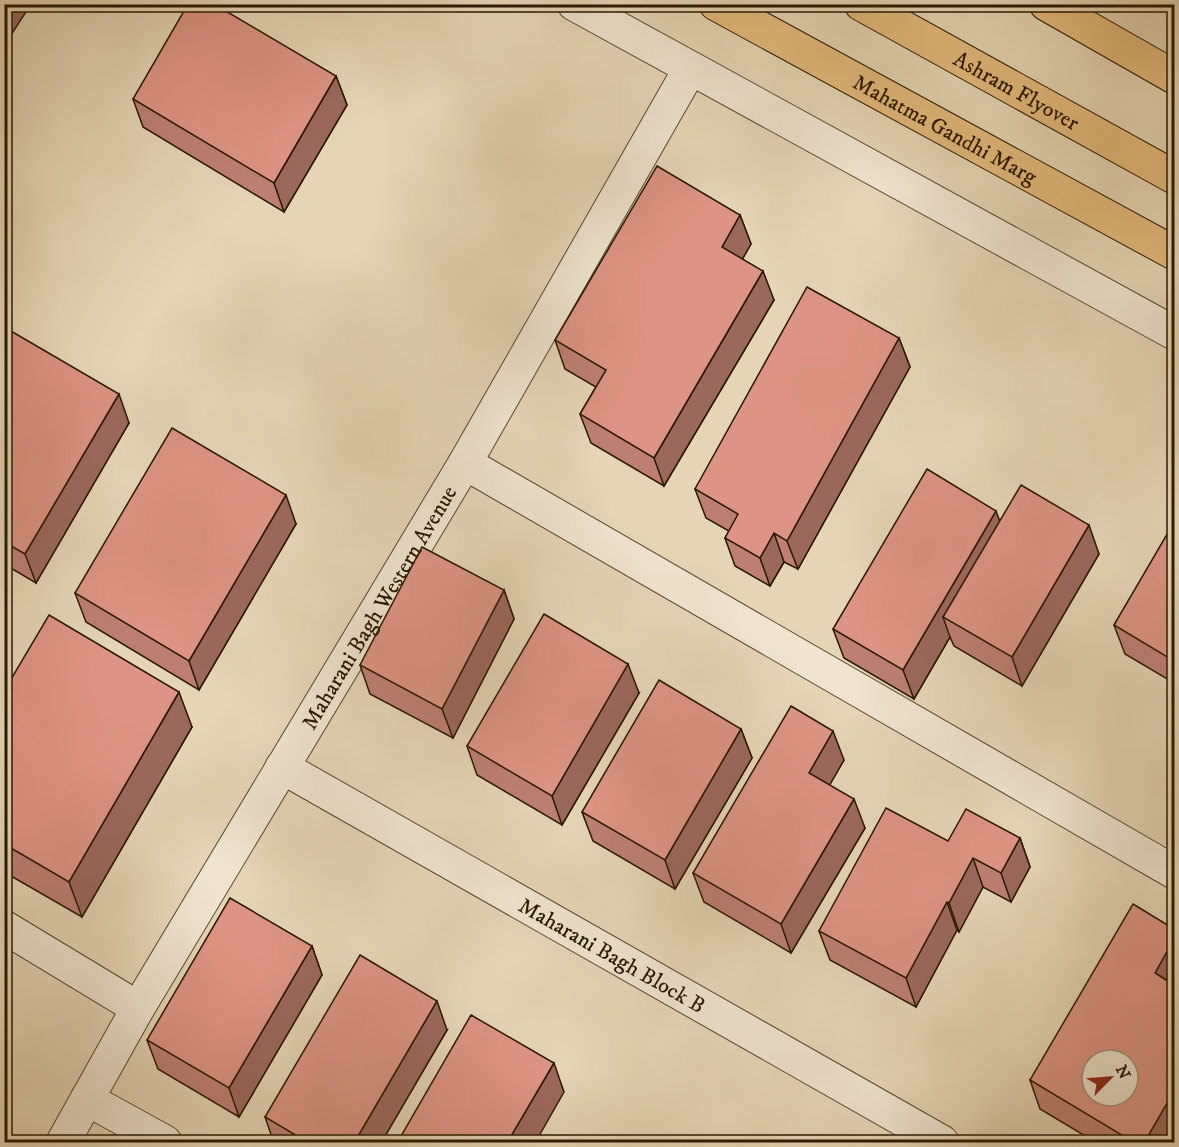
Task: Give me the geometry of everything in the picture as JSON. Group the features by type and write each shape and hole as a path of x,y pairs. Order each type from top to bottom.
{"main road":[{"name":"Mahatma Gandhi Marg","path":"716,4 1174,253"},
{"name":"Ashram Flyover","path":"861,4 1174,177"},
{"path":"1046,4 1174,76"}],"street":[{"path":"574,4 1174,333"},
{"name":"Maharani Bagh Western Avenue","path":"63,1143 138,1008 465,463 690,69"},
{"path":"465,463 1174,872"},
{"name":"Maharani Bagh Block B","path":"282,766 942,1143"},
{"path":"4,927 138,1008"},
{"path":"87,1099 165,1143"}],"building":[{"path":"188,4 214,4 336,76 274,183 133,99"},
{"path":"657,166 740,215 722,247 763,271 654,458 580,414 606,370 555,340"},
{"path":"807,287 899,338 787,541 774,533 760,558 725,538 738,514 695,489"},
{"path":"4,327 119,394 25,554 4,542"},
{"path":"172,428 286,495 189,661 75,593"},
{"path":"927,469 996,511 903,670 833,629"},
{"path":"1021,485 1089,525 1012,657 943,617"},
{"path":"1174,525 1174,661 1114,625"},
{"path":"422,547 504,590 442,709 360,665"},
{"path":"544,614 628,664 552,796 467,746"},
{"path":"49,615 179,692 69,882 4,844 4,691"},
{"path":"659,680 741,729 665,860 582,812"},
{"path":"791,706 833,731 809,773 854,799 781,924 693,873"},
{"path":"886,808 948,841 966,809 1020,838 1001,873 973,858 906,978 819,931"},
{"path":"230,898 312,946 229,1088 147,1040"},
{"path":"1133,904 1174,929 1174,939 1155,973 1174,985 1174,1091 1144,1143 1135,1143 1030,1080"},
{"path":"360,955 437,1001 354,1143 309,1143 265,1117"},
{"path":"471,1015 554,1063 507,1143 397,1143"}]}
